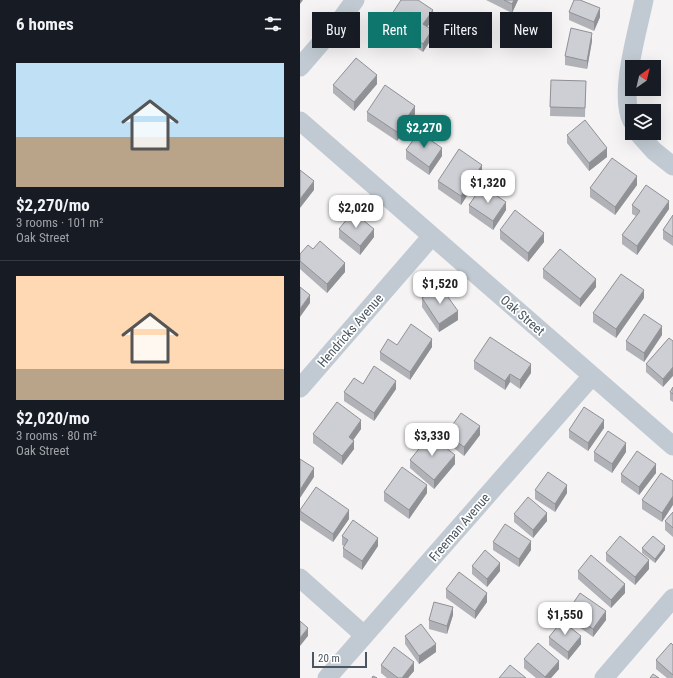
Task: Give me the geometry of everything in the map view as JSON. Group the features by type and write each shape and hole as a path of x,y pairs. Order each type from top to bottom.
{"street":[{"path":"300,67 339,22 355,0"},
{"path":"627,104 626,90 644,0"},
{"name":"Oak Street","path":"300,121 673,446"},
{"path":"644,140 654,151 673,166"},
{"name":"Hendricks Avenue","path":"300,388 432,236"},
{"name":"Freeman Avenue","path":"326,678 592,376"},
{"path":"300,578 364,635"},
{"path":"604,678 673,598"}],"building":[{"path":"401,0 418,0 433,10 429,12 429,16 423,24 429,28 429,35 423,44 421,43 421,12 393,12"},
{"path":"504,0 514,0 512,4"},
{"path":"574,0 580,0 600,8 594,22 569,12"},
{"path":"571,28 592,33 587,61 565,56"},
{"path":"356,58 377,75 354,102 333,85"},
{"path":"551,80 586,81 585,108 550,107"},
{"path":"385,85 415,106 397,132 367,112"},
{"path":"585,120 607,148 589,163 567,135"},
{"path":"419,132 442,148 429,167 406,150"},
{"path":"459,149 482,165 461,196 438,181"},
{"path":"612,158 637,176 615,207 590,188"},
{"path":"300,170 314,181 300,199"},
{"path":"646,185 669,201 637,246 622,235 640,211 632,205"},
{"path":"482,186 506,202 493,221 469,205"},
{"path":"515,210 544,233 528,253 500,230"},
{"path":"353,212 374,229 360,246 339,229"},
{"path":"673,215 673,237 663,230"},
{"path":"320,241 345,263 327,284 300,261 300,254 308,245 313,249"},
{"path":"560,249 596,279 580,299 543,269"},
{"path":"621,274 644,290 616,329 593,313"},
{"path":"440,286 458,311 439,324 422,298"},
{"path":"300,287 310,295 300,309"},
{"path":"644,314 662,326 644,353 626,341"},
{"path":"411,324 432,339 410,372 380,352 388,339 397,345"},
{"path":"490,337 531,364 520,380 510,374 505,381 474,361"},
{"path":"669,338 673,341 673,367 663,379 646,364"},
{"path":"374,366 396,381 374,413 344,392 354,378 363,384"},
{"path":"673,387 673,394 670,392"},
{"path":"337,402 361,420 349,437 354,441 342,456 313,434"},
{"path":"584,407 604,420 588,443 569,430"},
{"path":"461,413 480,426 464,447 446,434"},
{"path":"608,431 626,443 612,464 594,452"},
{"path":"430,435 455,455 434,480 410,460"},
{"path":"637,451 656,464 639,487 621,474"},
{"path":"300,459 314,468 300,490"},
{"path":"402,467 427,485 409,510 384,492"},
{"path":"548,472 567,485 555,504 535,490"},
{"path":"661,473 673,481 673,496 662,513 642,500"},
{"path":"316,487 349,510 333,534 300,511"},
{"path":"528,497 547,513 533,530 514,514"},
{"path":"673,512 673,528 665,521"},
{"path":"353,520 378,538 362,561 343,548 348,540 342,536"},
{"path":"505,524 531,541 519,559 493,542"},
{"path":"620,536 649,560 635,577 606,553"},
{"path":"653,536 665,546 655,559 642,548"},
{"path":"485,550 500,563 487,579 472,566"},
{"path":"591,555 625,584 611,600 578,571"},
{"path":"459,572 487,593 475,611 446,589"},
{"path":"580,593 606,611 593,629 568,611"},
{"path":"434,602 453,607 447,626 429,620"},
{"path":"300,621 308,628 300,638"},
{"path":"562,621 581,636 568,652 549,637"},
{"path":"421,624 436,644 419,656 405,636"},
{"path":"538,643 559,661 545,677 524,659"},
{"path":"671,643 673,645 673,675 656,660"},
{"path":"394,647 414,662 402,678 398,678 381,665"},
{"path":"510,665 526,678 499,678"},
{"path":"653,674 659,678 650,678"}]}
